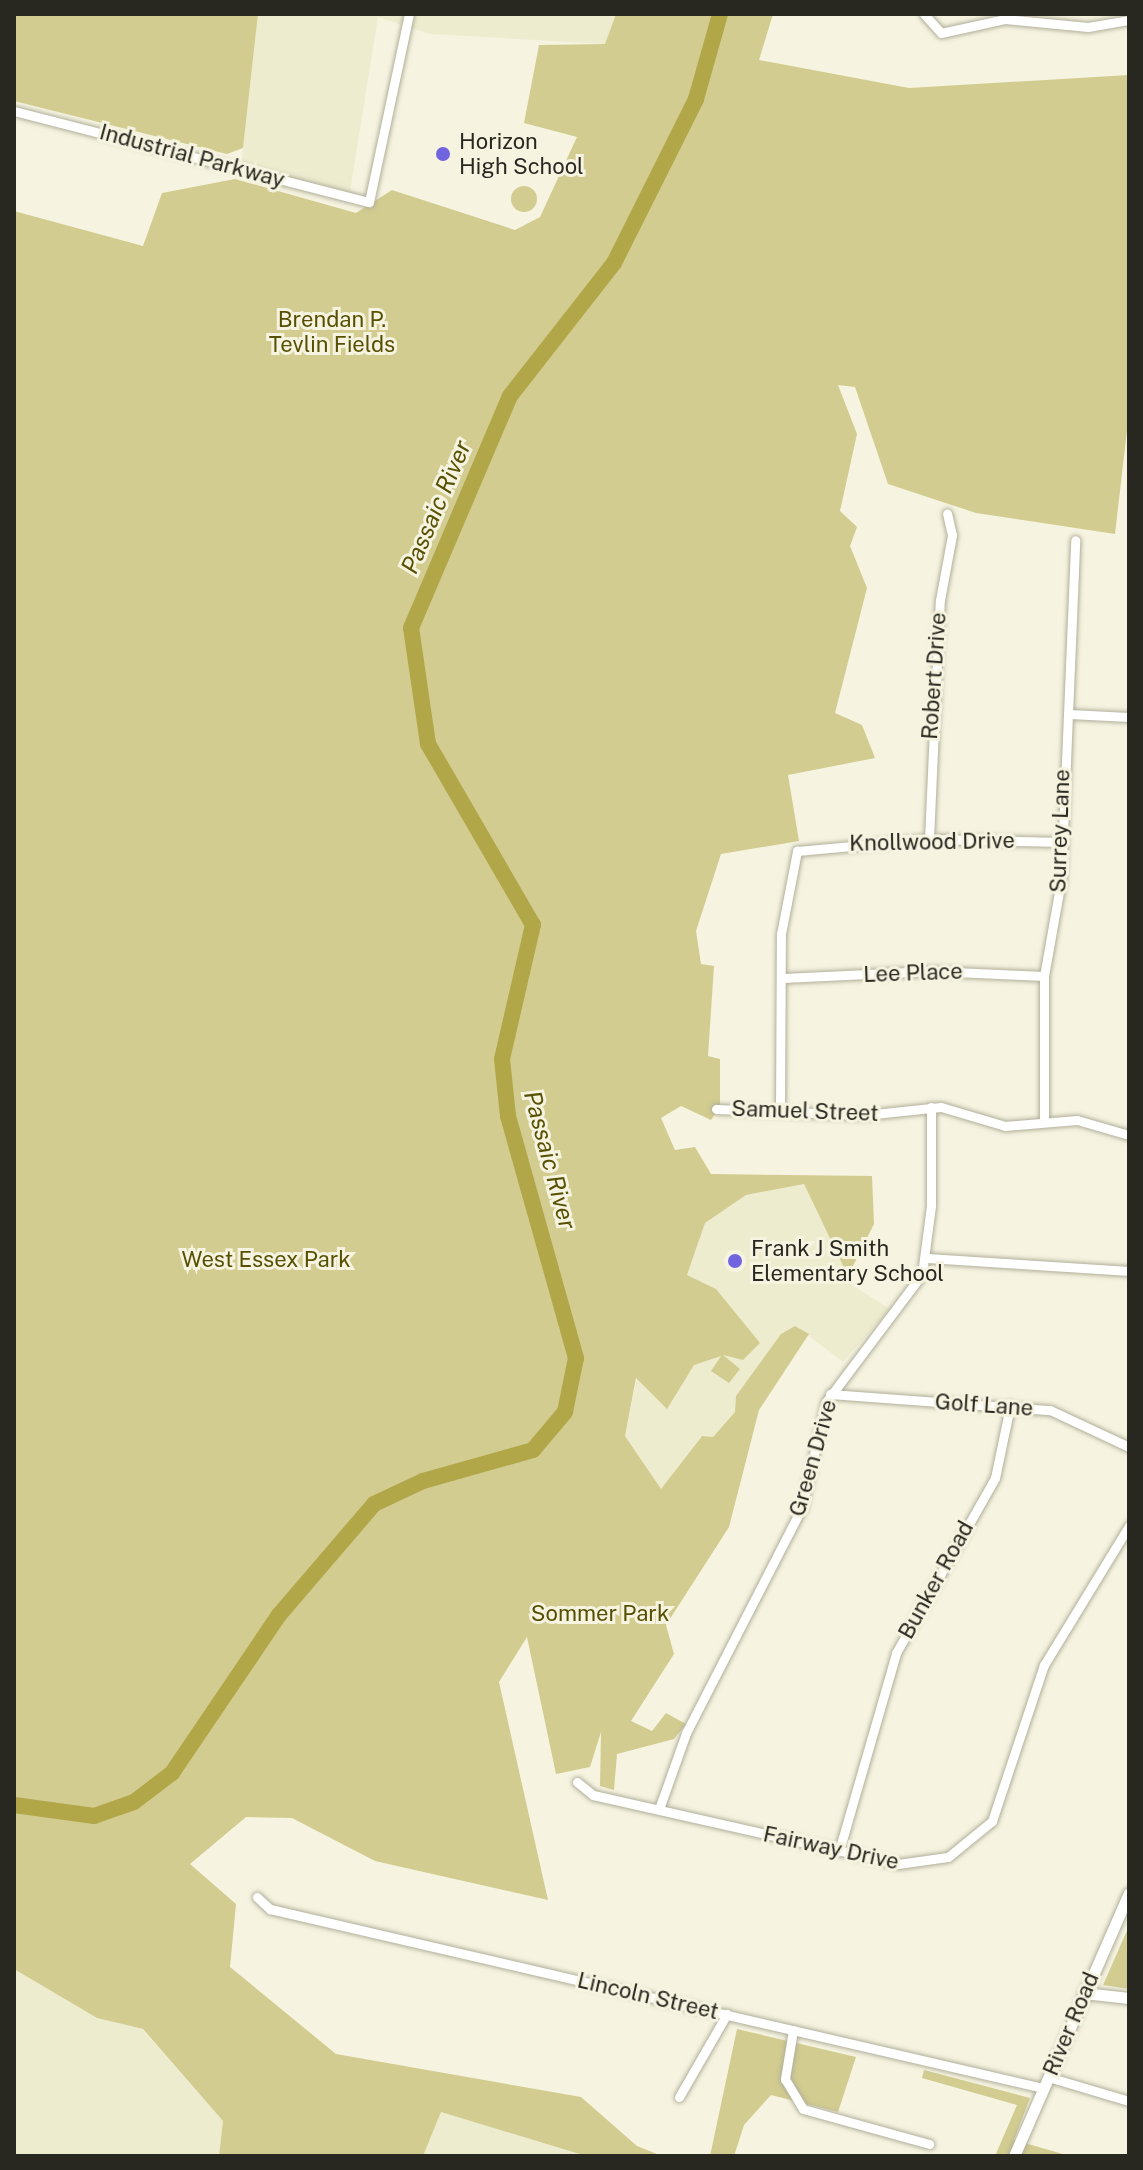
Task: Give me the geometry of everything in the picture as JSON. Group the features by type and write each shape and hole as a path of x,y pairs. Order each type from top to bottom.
{"street":[{"name":"Industrial Parkway","path":"14,111 369,202 409,14"},
{"path":"924,14 941,33 1005,19 1088,27 1129,20"},
{"name":"Robert Drive","path":"929,839 940,600 952,535 947,514"},
{"name":"Surrey Lane","path":"1044,1122 1044,976 1063,842 1075,540"},
{"path":"1069,714 1129,717"},
{"name":"Knollwood Drive","path":"783,978 783,911 801,848 929,839 1063,842"},
{"name":"Lee Place","path":"783,978 931,971 1044,976"},
{"path":"780,1111 783,978"},
{"name":"Samuel Street","path":"716,1109 780,1111 931,1107 1005,1126 1088,1121 1129,1135"},
{"name":"Green Drive","path":"659,1809 686,1733 802,1507 830,1394 904,1304 928,1258 931,1107"},
{"path":"928,1258 1129,1271"},
{"name":"Golf Lane","path":"830,1394 1010,1406 1067,1414 1129,1447"},
{"name":"Bunker Road","path":"839,1851 896,1653 995,1478 1010,1406"},
{"name":"Fairway Drive","path":"577,1782 593,1795 839,1851 926,1863 985,1830 1044,1665 1129,1526"},
{"name":"River Road","path":"1014,2156 1129,1893"},
{"name":"Lincoln Street","path":"257,1897 270,1909 793,2030 1129,2101"},
{"path":"1084,1993 1129,1998"},
{"path":"679,2097 727,2014"},
{"path":"793,2030 785,2079 803,2109 929,2144"}],"shaded area":[{"path":"258,14 616,14 605,44 430,34 378,17 349,198 241,167"},
{"path":"804,1184 852,1285 890,1309 843,1362 796,1326 735,1412 713,1437 701,1436 661,1490 625,1436 637,1377 727,1354 716,1289 687,1275 705,1223 746,1195"},
{"path":"14,1969 97,2018 142,2029 223,2121 219,2156 14,2156"},
{"path":"441,2112 586,2156 423,2156"}],"green space":[{"path":"14,14 258,14 243,148 227,154 14,101"},
{"path":"616,14 773,14 759,60 909,88 1129,75 1129,413 1115,534 976,513 888,484 855,387 838,385 857,434 840,511 857,527 850,546 867,588 835,713 862,725 875,758 788,775 799,841 721,854 696,931 701,964 714,966 708,1056 720,1059 720,1107 711,1120 681,1106 661,1118 675,1150 695,1147 711,1174 872,1176 874,1224 848,1276 804,1184 746,1195 705,1223 687,1275 716,1289 760,1343 743,1360 723,1355 740,1369 729,1383 711,1371 721,1356 694,1365 667,1409 636,1378 625,1436 661,1489 702,1436 713,1437 735,1412 736,1396 781,1334 795,1326 809,1334 759,1410 729,1527 666,1625 674,1654 631,1721 652,1731 666,1713 686,1724 674,1739 617,1754 614,1790 600,1786 601,1732 590,1767 556,1774 527,1637 499,1682 548,1900 375,1861 292,1818 246,1817 190,1864 236,1904 230,1967 336,2054 581,2097 637,2146 662,2156 586,2156 441,2112 423,2156 219,2156 223,2121 143,2029 97,2018 14,1969 14,211 143,246 162,193 235,179 356,213 392,190 515,230 540,217 577,137 524,123 539,45 605,44"},
{"path":"524,186 534,189 537,199 534,209 524,212 514,209 511,199 514,189"},
{"path":"1129,1926 1129,1989 1103,1985"},
{"path":"737,2029 856,2057 838,2112 771,2095 744,2125 734,2156 710,2156"},
{"path":"924,2070 1030,2098 1014,2140 1070,2156 995,2156 1017,2105 922,2078"}],"waterway":[{"name":"Passaic River","path":"14,1805 94,1816 134,1802 172,1773 279,1615 374,1504 423,1481 533,1450 565,1412 576,1358 508,1116 502,1059 533,925 428,744 411,628 510,396 614,263 696,99 720,14"}],"place":[{"name":"Horizon High School","path":"443,154"},
{"name":"Frank J Smith Elementary School","path":"735,1261"}],"park label":[{"name":"Brendan P. Tevlin Fields","path":"332,332"},
{"name":"West Essex Park","path":"266,1260"},
{"name":"Sommer Park","path":"600,1614"}]}
